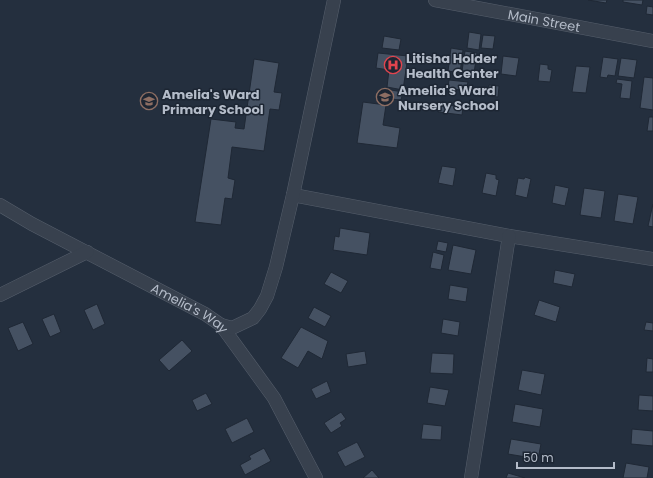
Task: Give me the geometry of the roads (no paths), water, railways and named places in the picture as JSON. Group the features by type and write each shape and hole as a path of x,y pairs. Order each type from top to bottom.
{"street":[{"path":"221,325 232,328 253,318 267,296 276,267 293,195 334,0"},
{"name":"Main Street","path":"435,0 653,41"},
{"path":"293,195 508,236 653,259"},
{"name":"Amelia's Way","path":"0,205 32,224 205,314 221,325 274,398 316,478"},
{"path":"471,478 502,286 508,236"},
{"path":"0,295 87,252"}],"place":[{"name":"Litisha Holder Health Center","path":"393,65"},
{"name":"Amelia's Ward Nursery School","path":"385,97"},
{"name":"Amelia's Ward Primary School","path":"149,101"}]}
